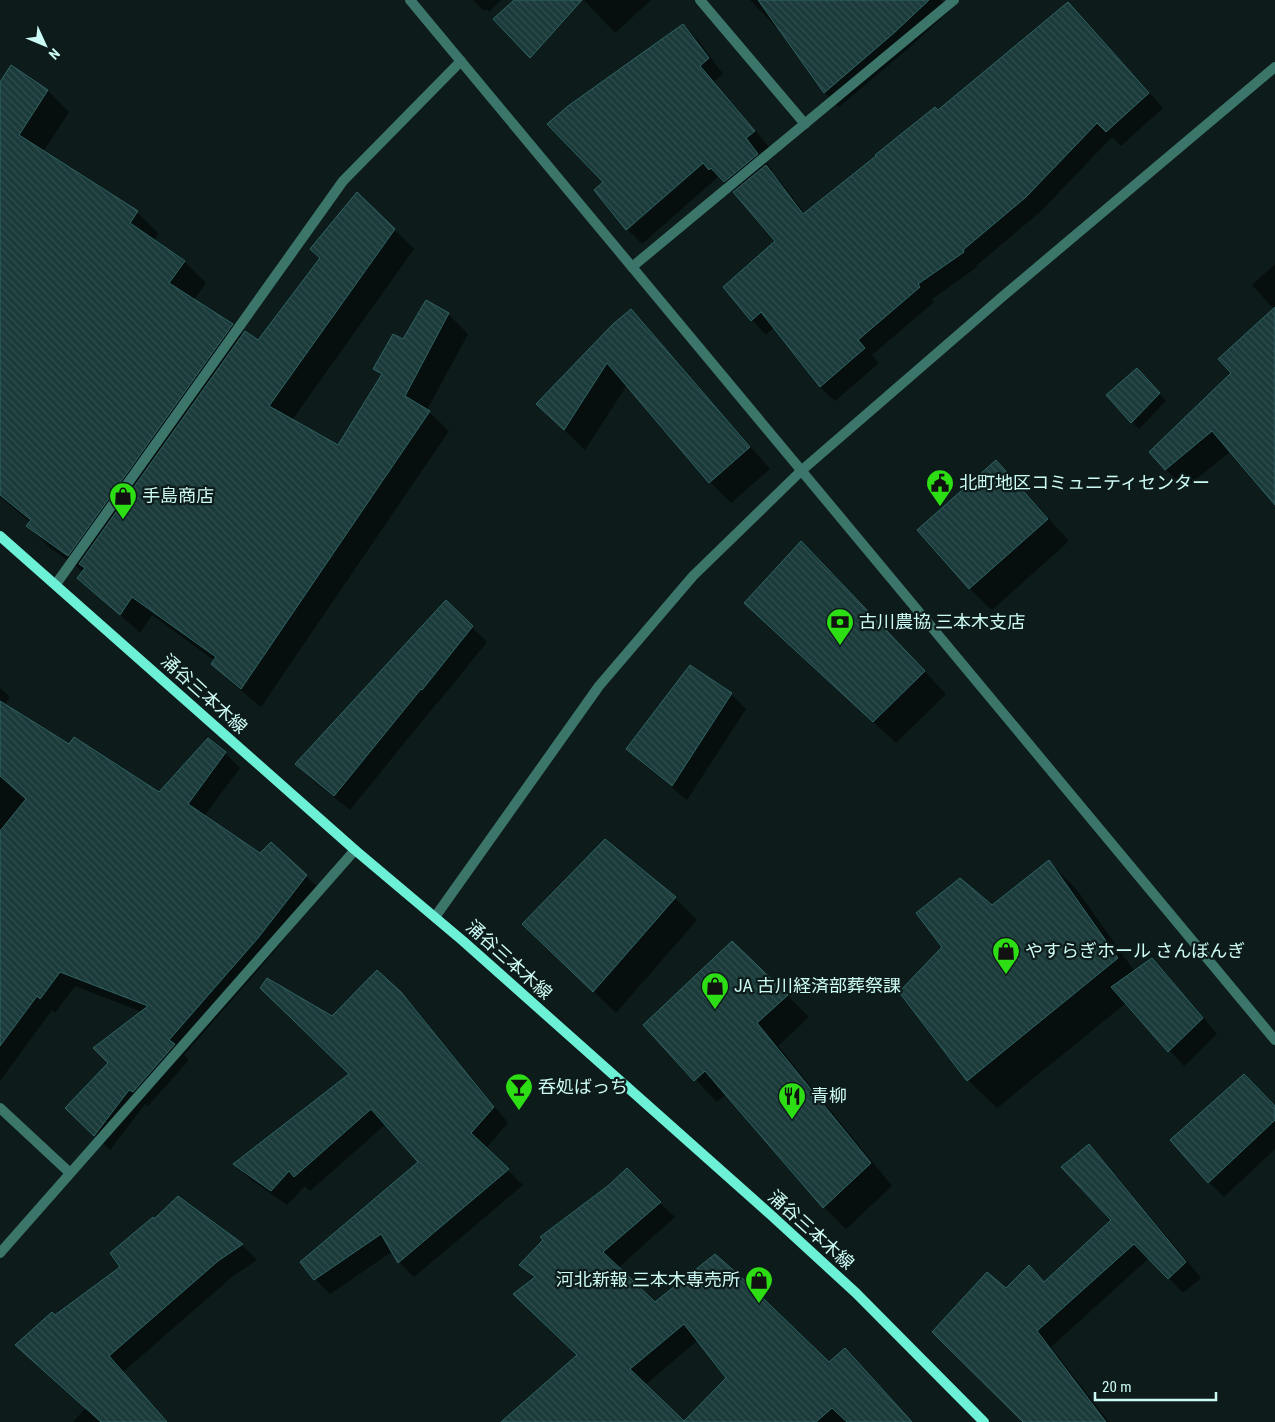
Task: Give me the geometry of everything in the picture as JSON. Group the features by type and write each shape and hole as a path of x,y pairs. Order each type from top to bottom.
{"main road":[{"name":"涌谷三本木線","path":"0,536 355,850 435,917 771,1215 856,1293 984,1422"}],"street":[{"path":"410,0 1275,1040"},
{"path":"700,0 805,124"},
{"path":"632,267 954,0"},
{"path":"56,584 343,181 461,61"},
{"path":"435,917 599,686 693,576 801,471 1002,297 1275,68"},
{"path":"0,1253 355,850"},
{"path":"0,1108 70,1173"}],"building":[{"path":"514,0 582,0 530,58 493,19"},
{"path":"758,0 929,0 824,93"},
{"path":"1068,2 1149,93 1106,132 1097,123 1026,197 963,250 964,252 918,284 920,287 858,340 865,348 820,387 761,312 751,321 723,287 775,241 733,192 766,165 803,214 935,107 938,110"},
{"path":"683,24 709,58 700,66 755,131 746,138 758,154 724,182 711,168 709,170 703,163 626,230 594,190 603,182 547,124 568,106"},
{"path":"11,65 48,90 19,135 138,211 130,223 185,261 169,283 233,324 68,556 26,526 31,520 0,495 0,82"},
{"path":"357,192 395,229 269,406 338,445 382,374 373,369 393,334 403,339 426,300 449,313 405,396 430,411 241,689 211,664 216,657 132,597 120,615 77,578 85,568 79,564 245,331 258,340 320,258 310,249"},
{"path":"1275,307 1275,505 1212,431 1165,470 1149,452 1231,373 1218,359"},
{"path":"631,309 750,447 709,483 607,363 564,430 536,404 613,324"},
{"path":"1137,368 1160,393 1131,423 1106,395"},
{"path":"996,460 1048,519 969,589 917,530"},
{"path":"801,541 925,671 873,722 744,603"},
{"path":"446,600 473,626 334,796 295,764"},
{"path":"690,665 732,693 672,786 626,749"},
{"path":"0,701 69,744 74,737 159,792 208,738 226,752 188,804 260,853 271,842 307,875 258,938 169,1040 175,1044 133,1092 129,1090 94,1136 65,1108 108,1063 93,1048 148,1006 60,972 40,999 37,996 0,1046 0,831 26,799 0,776"},
{"path":"605,839 676,897 593,992 522,924"},
{"name":"やすらぎホール さんぼんぎ","path":"1049,860 1118,958 967,1081 899,992 942,947 916,913 960,878 992,905"},
{"path":"732,941 788,995 757,1023 871,1163 823,1208 705,1071 694,1081 643,1025"},
{"path":"1152,958 1203,1018 1168,1052 1111,987"},
{"path":"377,970 401,992 494,1107 471,1133 509,1169 398,1263 381,1234 314,1280 300,1262 418,1162 371,1109 294,1177 289,1171 271,1191 233,1164 349,1074 260,988 267,978 332,1016"},
{"path":"1244,1074 1275,1106 1275,1120 1208,1183 1170,1140"},
{"path":"1089,1144 1186,1262 1168,1279 1134,1244 1037,1331 1106,1422 1023,1422 932,1332 987,1272 1006,1288 1029,1265 1044,1282 1111,1220 1061,1167"},
{"path":"627,1168 661,1202 603,1252 655,1302 715,1254 829,1362 845,1348 912,1422 847,1422 832,1408 816,1422 501,1422 577,1355 513,1294 535,1277 519,1265 543,1240 540,1237 609,1185","holes":["684,1324 726,1378 684,1421 630,1369"]},
{"path":"178,1196 243,1244 218,1261 109,1356 167,1422 101,1422 15,1345 52,1312 55,1315 120,1267 110,1253 153,1217 154,1219"}],"place":[{"name":"北町地区コミュニティセンター","path":"940,507"},
{"name":"手島商店","path":"123,520"},
{"name":"古川農協 三本木支店","path":"840,646"},
{"name":"やすらぎホール さんぼんぎ","path":"1006,975"},
{"name":"JA 古川経済部葬祭課","path":"715,1010"},
{"name":"呑処ばっち","path":"519,1111"},
{"name":"青柳","path":"792,1120"},
{"name":"河北新報 三本木専売所","path":"759,1304"}]}
